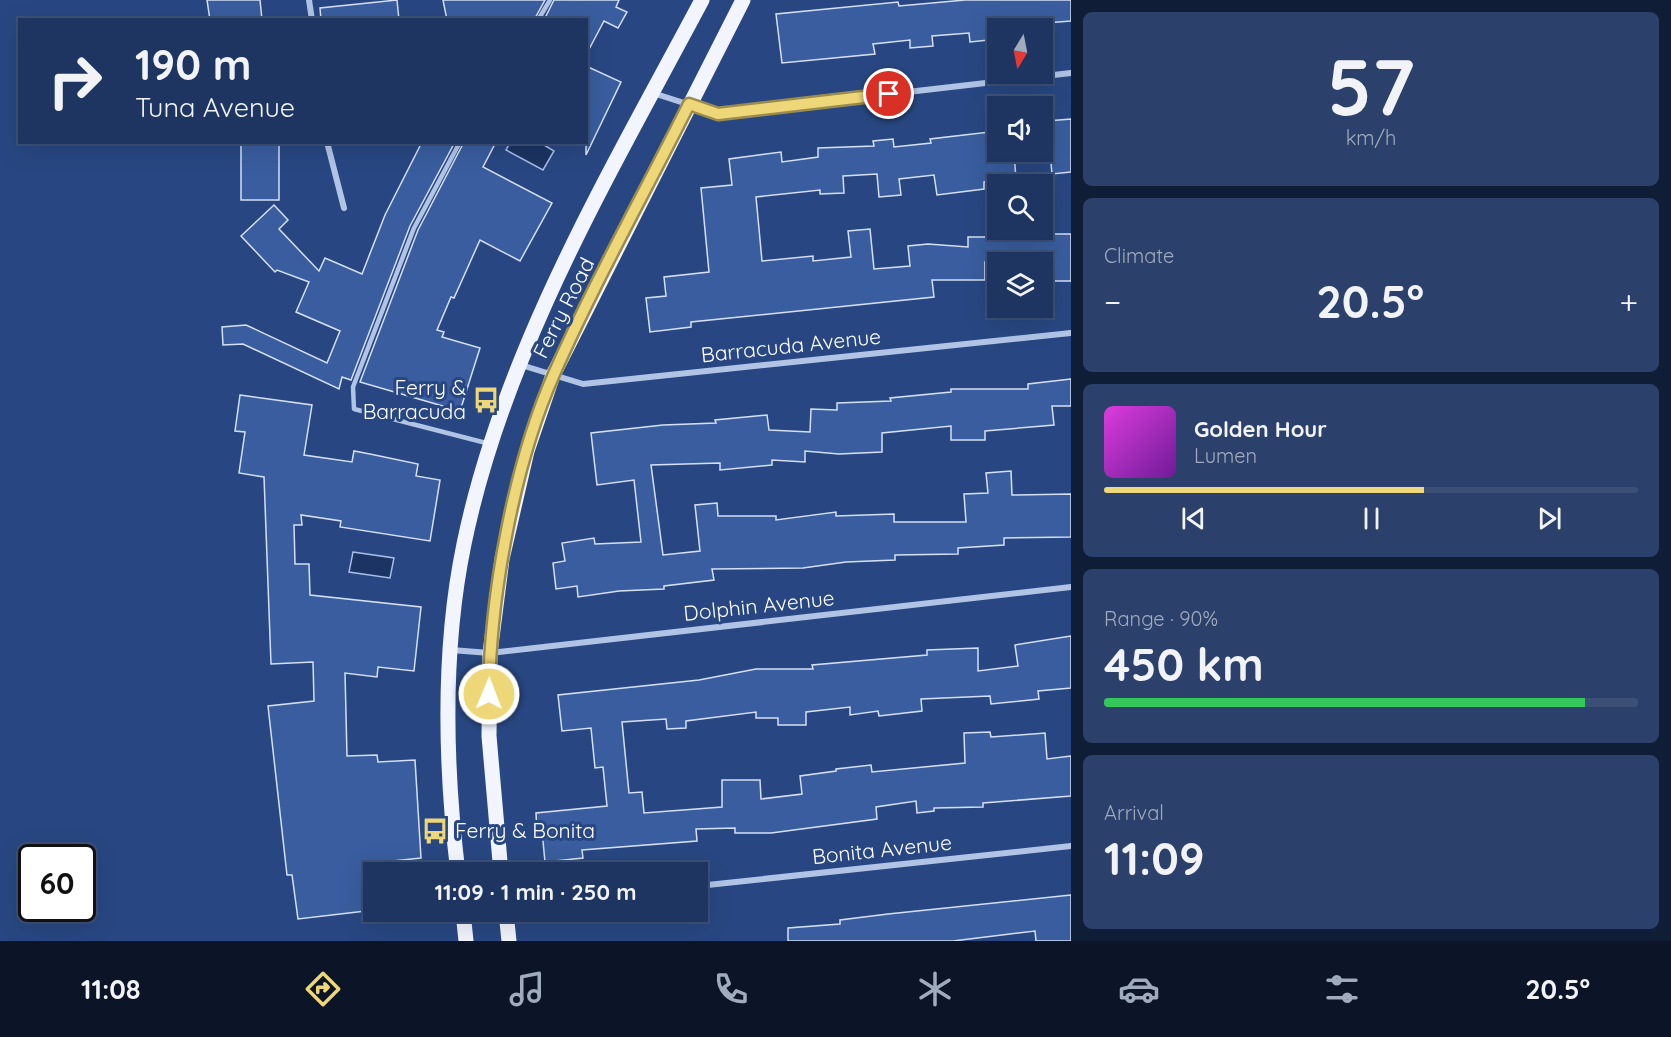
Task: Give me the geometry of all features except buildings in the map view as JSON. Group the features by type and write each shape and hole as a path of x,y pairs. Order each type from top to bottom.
{"main road":[{"name":"Ferry Road","path":"457,862 452,812 450,650 464,545 490,444 518,364 652,93 702,0"},
{"name":"Ferry Road","path":"500,862 489,736 490,653 502,559 527,451 553,375 743,0"},
{"path":"465,922 466,941"},
{"path":"507,922 509,941"}],"street":[{"path":"309,0 312,18"},
{"path":"652,93 718,114 1071,73"},
{"path":"328,144 344,208"},
{"name":"Barracuda Avenue","path":"518,364 583,384 1071,333"},
{"name":"Dolphin Avenue","path":"450,650 490,653 1071,587"},
{"name":"Bonita Avenue","path":"708,885 1071,846"}],"lane":[{"path":"539,18 550,0"},
{"path":"459,144 414,228 353,387 354,409 490,444"}],"water":[{"path":"509,144 542,144 554,151 543,170 506,150"},
{"path":"353,552 394,558 390,578 349,572"}],"place":[{"name":"Ferry & Barracuda","path":"486,400"},
{"name":"Ferry & Bonita","path":"435,831"}],"route":[{"path":"489,694 490,653 502,559 527,451 553,375 689,104 718,114 889,94"}]}
